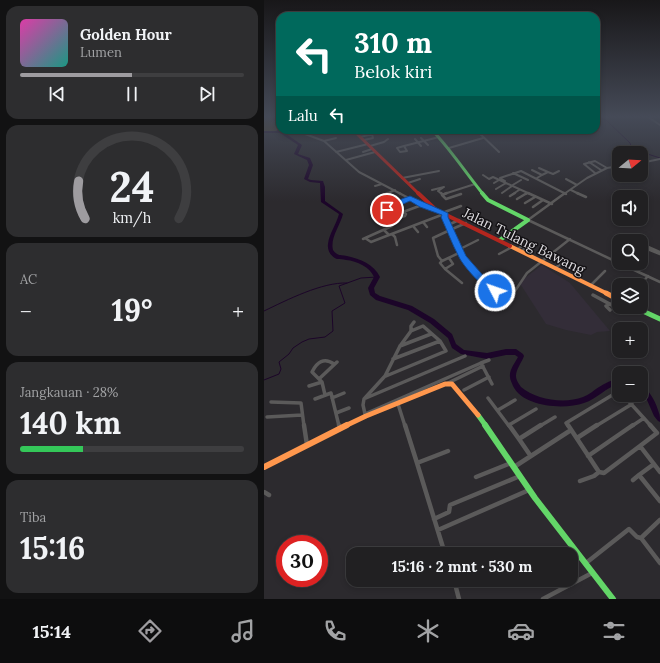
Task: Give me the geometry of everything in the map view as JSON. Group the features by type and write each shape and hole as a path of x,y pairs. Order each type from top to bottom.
{"street":[{"path":"328,145 359,172 422,205 434,209"},
{"name":"Jalan Tulang Bawang","path":"368,145 434,209 500,240 612,297"},
{"path":"346,160 378,145"},
{"path":"404,146 406,151 400,152 396,147 407,145"},
{"path":"446,145 474,184 490,202 612,260"},
{"path":"449,148 459,145"},
{"path":"491,145 499,152"},
{"path":"336,152 371,148"},
{"path":"363,152 371,148"},
{"path":"648,162 660,159"},
{"path":"595,173 584,164 596,161 607,168"},
{"path":"589,162 601,170"},
{"path":"500,240 595,173 612,167"},
{"path":"539,168 554,174 559,171"},
{"path":"402,178 439,170"},
{"path":"532,170 542,175"},
{"path":"552,204 519,190 500,178 521,171 538,178 543,183 566,194"},
{"path":"538,178 548,171"},
{"path":"514,173 528,180"},
{"path":"483,175 489,179 493,177 505,182"},
{"path":"506,175 511,178"},
{"path":"408,183 420,179"},
{"path":"566,179 577,185"},
{"path":"494,183 499,180"},
{"path":"502,193 521,180"},
{"path":"496,189 505,182"},
{"path":"375,186 382,184"},
{"path":"442,194 455,190 458,187 474,184"},
{"path":"453,186 455,190"},
{"path":"376,198 395,190"},
{"path":"432,190 437,190 447,199 461,194"},
{"path":"510,196 519,190"},
{"path":"570,190 586,197"},
{"path":"517,200 527,193"},
{"path":"525,202 535,196"},
{"path":"387,210 392,208 394,204 410,198"},
{"path":"533,206 543,200"},
{"path":"388,201 394,204"},
{"path":"392,215 400,211 403,212 422,205"},
{"path":"392,226 364,239 371,242 461,206"},
{"path":"385,221 405,216 406,214 403,212"},
{"path":"444,214 463,257 484,282 495,291 503,301 507,303 510,301 520,280 540,261 570,239"},
{"path":"448,225 459,220"},
{"path":"423,222 427,227"},
{"path":"462,283 440,263 442,261 438,256 436,244 433,238 466,224"},
{"path":"413,226 418,232"},
{"path":"384,230 391,234 397,245"},
{"path":"403,230 406,235"},
{"path":"442,261 478,240"},
{"path":"520,250 527,242"},
{"path":"520,250 531,243"},
{"path":"646,246 660,253 645,248 646,246"},
{"path":"499,254 512,247"},
{"path":"445,269 454,264 449,258"},
{"path":"555,268 560,264 565,264"},
{"path":"635,270 660,282"},
{"path":"590,286 605,271"},
{"path":"593,295 610,304 606,306 610,310"},
{"path":"648,313 660,319"},
{"path":"365,415 364,399 386,376 393,359 411,331 411,326 414,322"},
{"path":"386,376 446,351 436,336 431,334 423,326 411,331"},
{"path":"400,346 431,334"},
{"path":"393,359 440,341"},
{"path":"364,399 465,356"},
{"path":"310,386 321,380 335,363 327,360 319,362 312,372 321,380 325,395"},
{"path":"365,415 398,404 445,384 489,360"},
{"path":"482,365 492,384"},
{"path":"264,467 365,415 482,365"},
{"path":"464,390 489,377"},
{"path":"445,384 452,384 473,408 529,490 613,599"},
{"path":"314,399 331,393 340,429"},
{"path":"332,398 344,393"},
{"path":"599,472 566,422 612,395"},
{"path":"488,398 530,455"},
{"path":"498,410 514,400"},
{"path":"271,402 300,402 307,445"},
{"path":"398,404 443,547"},
{"path":"577,438 632,404 657,433 606,472 599,472 594,476 580,481"},
{"path":"336,413 349,408"},
{"path":"509,425 536,409"},
{"path":"267,417 302,415"},
{"path":"519,439 555,417"},
{"path":"588,456 644,418"},
{"path":"476,477 512,465 571,430"},
{"path":"640,446 660,472"},
{"path":"417,463 448,451"},
{"path":"633,480 654,464"},
{"path":"639,475 660,501"},
{"path":"434,519 449,512 450,505 520,476"},
{"path":"438,530 529,490"},
{"path":"264,492 269,495"},
{"path":"641,538 660,520"},
{"path":"586,563 629,529 637,537 641,538 659,561"},
{"path":"543,599 593,572"},
{"path":"456,587 459,599"}],"shaded area":[{"path":"542,265 570,283 610,331 597,332 591,335 546,324 521,285 521,281"}],"waterway":[{"path":"300,145 296,154 309,159 311,165 306,179 310,181 322,182 323,202 341,214 330,243 331,250 337,257 348,258 360,262 375,273 377,277 371,288 372,294 378,298 410,308 432,321 450,336 454,346 463,352 487,356 506,352 516,352 521,356 514,370 513,379 517,387 533,398 554,403 575,402 584,400 612,383"},
{"path":"631,145 632,149 660,158"},
{"path":"264,380 279,374 281,369 279,362 289,354 293,348 309,339 325,337 333,331 332,311 345,303 339,286 361,278 377,277"},
{"path":"264,311 294,297 327,285 347,283"},
{"path":"648,397 660,419"}],"traffic: fast":[{"path":"446,145 465,172 488,200 528,220 500,240"},
{"path":"648,313 660,319"},
{"path":"478,415 535,498 613,599"}],"traffic: slow":[{"path":"510,246 612,297"},
{"path":"264,467 366,416 445,384 452,384 478,415"}],"traffic: jam":[{"path":"369,145 436,210 510,246"}],"route":[{"path":"387,210 394,207 394,204 410,198 422,205 446,214 444,217 463,257 484,282 495,291"}]}
